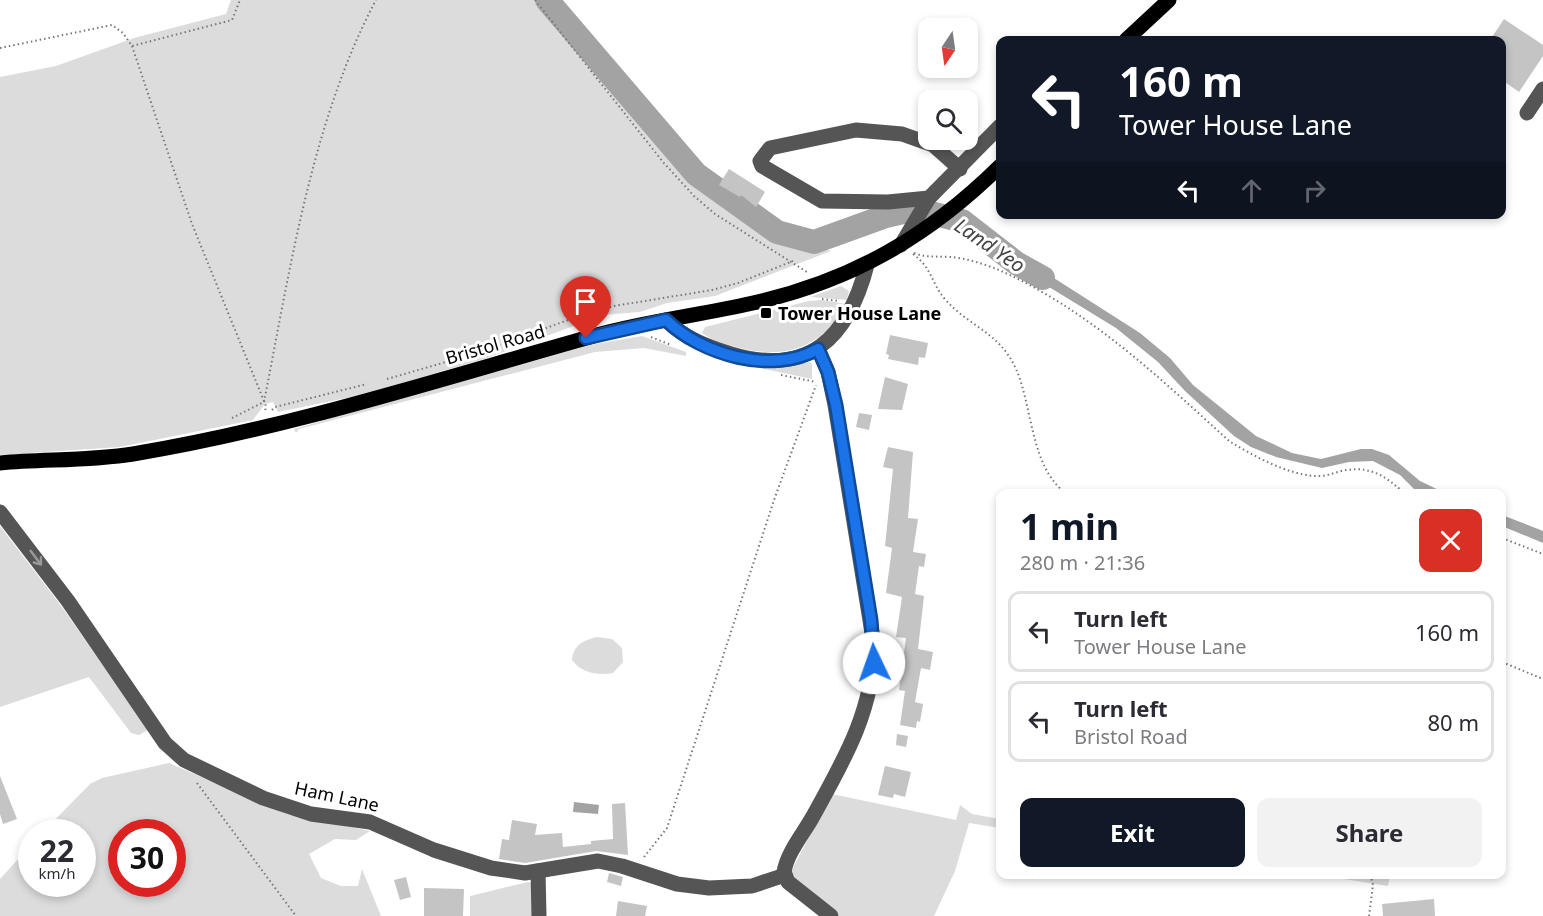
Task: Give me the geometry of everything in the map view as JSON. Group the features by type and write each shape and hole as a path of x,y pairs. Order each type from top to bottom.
{"main road":[{"path":"1130,36 1169,0"},
{"name":"Bristol Road","path":"0,463 129,454 184,445 403,391 604,333 793,293 867,265 906,243 954,209 996,170"}],"street":[{"path":"1527,113 1543,89"},
{"path":"923,207 888,202 822,201 769,171 760,161 770,148 856,130 902,134 933,145 960,169"},
{"path":"906,243 923,207 996,130"},
{"path":"666,320 684,336 753,359 788,360 818,349 832,337 852,307 867,265"},
{"path":"818,349 828,372 836,405 871,620 873,669 869,699 852,744 788,860 785,875 788,882 831,916"},
{"name":"Ham Lane","path":"0,512 68,601 157,733 174,752 192,764 248,791 300,811 370,822 434,850 491,868 525,873 588,862 622,866 677,884 709,888 752,886 785,875"},
{"path":"538,871 539,916"}],"path":[{"path":"132,46 232,20 240,0"},
{"path":"264,402 304,202 353,43 376,0"},
{"path":"535,0 663,162 694,196 715,214 798,264"},
{"path":"0,48 112,25 123,33 132,46 192,224 266,406 274,408 369,384"},
{"path":"906,243 926,263 944,298 1001,345 1019,377 1048,474 1062,489"},
{"path":"906,243 922,256 950,257 978,263 1035,289 1126,349 1229,441 1247,452 1281,467 1316,476 1347,470 1377,472 1399,489"},
{"path":"380,381 477,353 582,315 614,306 712,290 738,283 793,261"},
{"path":"622,866 628,859 643,859 667,828 774,500 815,388"},
{"path":"227,421 264,402"},
{"path":"1506,540 1543,554"},
{"path":"1506,664 1543,679"},
{"path":"192,764 190,774 296,916"},
{"path":"1369,916 1373,885 1371,879"}],"shaded area":[{"path":"231,0 543,0 590,58 625,86 692,171 775,228 804,243 831,251 715,296 667,303 640,312 603,315 484,359 361,395 278,412 273,402 265,404 253,420 120,447 0,455 0,77 56,66 134,38 226,14"},
{"path":"1021,257 1140,333 1170,358 1193,385 1256,436 1292,453 1321,459 1361,449 1372,449 1389,455 1420,481 1437,489 1414,489 1400,475 1373,461 1349,462 1322,468 1276,457 1251,447 1234,436 1185,391 1158,362 1116,328 1013,265"},
{"path":"841,286 849,291 847,300 810,297"},
{"path":"822,300 846,304 825,332 813,341 786,351 754,351 723,343 702,333 705,327 809,301"},
{"path":"642,336 686,352 686,356 644,348 595,352 299,429 296,433 294,429 590,345"},
{"path":"810,362 812,379 740,364 778,367"},
{"path":"1506,517 1543,531 1543,543 1506,528"},
{"path":"0,526 62,607 148,730 139,735 131,733 89,677 0,707"},
{"path":"597,637 612,639 622,648 623,662 613,673 591,672 580,668 572,660 574,650 580,644"},
{"path":"169,763 287,814 370,831 356,840 335,839 309,854 321,878 341,886 358,886 362,869 381,916 0,916 0,879 18,859 18,897 96,897 96,819 56,819 90,784 102,778"},
{"path":"832,794 956,820 960,805 972,814 996,818 996,827 969,823 955,871 934,916 840,916 789,875"},
{"path":"574,802 599,805 598,814 573,812"},
{"path":"1344,879 1389,879 1388,886"},
{"path":"532,883 533,916 470,916 470,896"}],"building":[{"path":"1504,19 1543,45 1543,56 1519,92 1506,83 1506,36 1493,36"},
{"path":"729,169 765,192 756,207 741,195 740,197 719,185"},
{"path":"890,335 928,343 925,358 919,357 918,365 888,359 889,355 886,354"},
{"path":"885,377 908,384 902,410 878,409"},
{"path":"859,413 872,415 869,430 856,427"},
{"path":"888,447 913,452 908,518 918,519 913,552 926,554 924,567 919,566 915,594 924,596 918,649 933,652 930,670 921,668 915,702 923,704 920,722 917,721 916,728 900,725 905,691 899,690 906,638 896,637 902,597 886,593 892,548 885,546 893,469 883,467"},
{"path":"897,734 908,736 906,747 896,745"},
{"path":"885,766 911,772 905,797 894,794 893,798 878,795"},
{"path":"0,776 17,819 3,824 0,814"},
{"path":"625,803 628,855 596,851 525,863 499,859 502,839 509,840 512,820 537,824 535,835 562,833 563,847 591,844 591,841 613,839 612,804"},
{"path":"609,873 623,877 621,886 607,882"},
{"path":"406,877 411,897 400,900 394,880"},
{"path":"424,888 464,889 463,916 424,916"},
{"path":"1434,899 1435,916 1383,916 1382,904"},
{"path":"618,901 647,906 645,916 616,916"}],"waterway":[{"name":"Land Yeo","path":"547,0 696,174 777,232 814,242 886,216 916,209 962,221 1016,263 1043,278"}],"place":[{"name":"Tower House Lane","path":"766,313"}],"route":[{"path":"586,338 666,320 684,336 724,352 763,361 788,360 818,349 828,372 836,405 871,620 874,663"}]}
